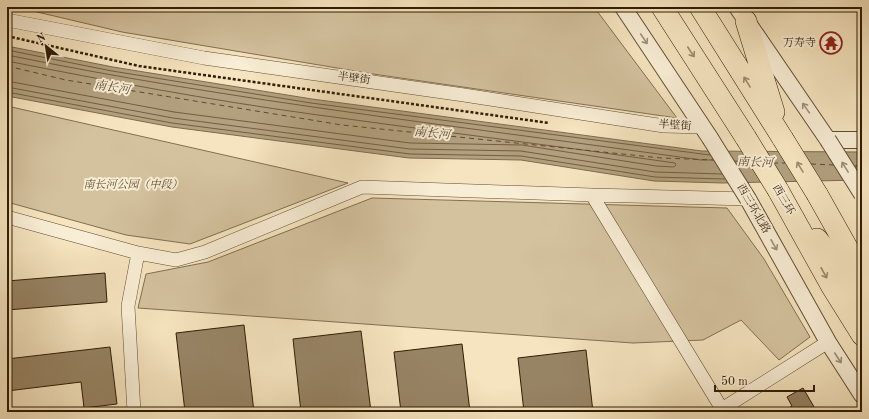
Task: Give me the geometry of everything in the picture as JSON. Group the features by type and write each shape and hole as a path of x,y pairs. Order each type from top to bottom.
{"highway":[{"name":"西三环","path":"662,7 778,190 832,287 862,334"},
{"path":"700,7 817,194 862,274"},
{"path":"742,14 783,139"},
{"path":"778,190 850,281 862,299"},
{"path":"817,194 862,253"}],"street":[{"name":"西三环北路","path":"623,7 748,199 828,342 862,395"},
{"path":"742,14 828,140 862,194"},
{"name":"半壁街","path":"7,20 204,58 456,94 706,133"},
{"path":"828,140 862,140"},
{"path":"7,217 138,253 176,260 205,252 362,187 748,199"},
{"path":"592,195 723,410 828,342"},
{"path":"134,412 128,306 138,253"}],"green space":[{"path":"16,7 594,7 677,118 373,74 122,32"},
{"name":"南长河公园（中段）","path":"7,106 348,183 190,244 126,235 7,202"},
{"path":"372,198 727,208 764,259 810,337 779,360 741,320 703,340 633,343 138,308 146,274 208,262"}],"water":[{"name":"南长河","path":"7,46 113,67 312,99 702,151 862,152 862,180 722,183 654,181 521,160 409,158 172,127 7,96"}],"building":[{"path":"105,273 107,302 7,310 7,281"},
{"path":"244,325 254,412 185,412 176,333"},
{"path":"361,331 371,412 301,412 293,339"},
{"path":"462,344 470,412 401,412 394,352"},
{"path":"110,347 117,404 84,408 81,382 7,391 7,359"},
{"path":"586,350 593,412 524,412 518,358"},
{"path":"803,388 817,412 782,412 792,406 787,397"}],"ferry route":[{"path":"7,66 66,80 342,125 661,158 716,160"},
{"path":"733,161 750,162"},
{"path":"773,163 785,163"},
{"path":"811,164 835,165"},
{"path":"853,166 862,166"}],"place":[{"name":"万寿寺","path":"831,43"}]}
